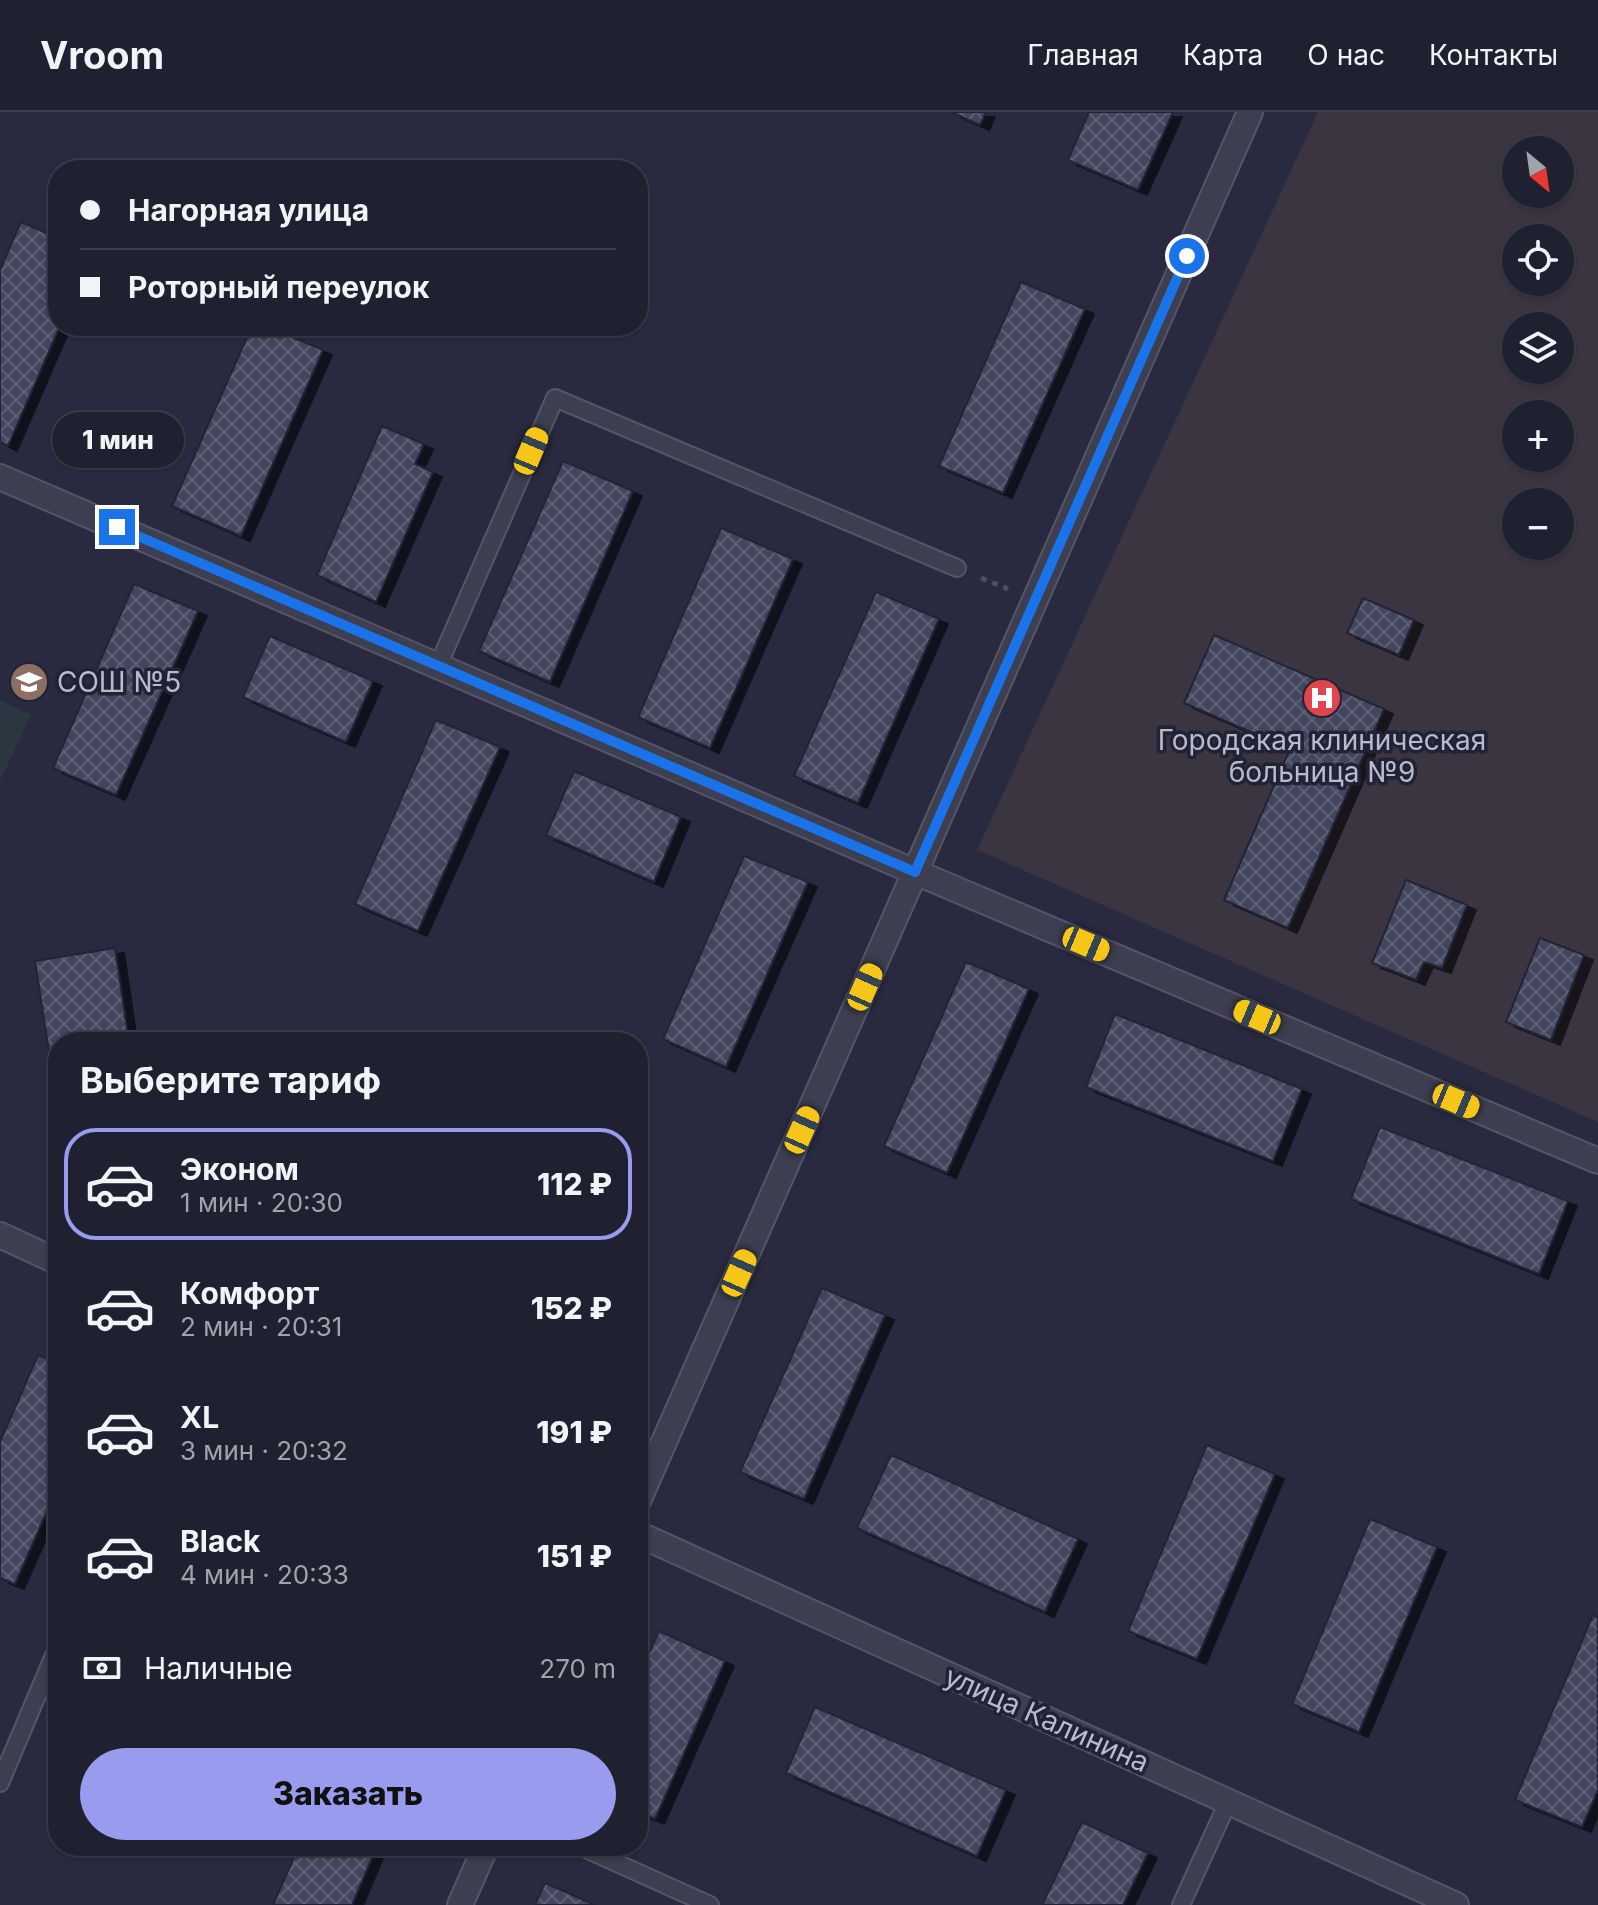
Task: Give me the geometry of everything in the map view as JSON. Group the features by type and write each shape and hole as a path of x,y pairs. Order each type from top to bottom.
{"street":[{"path":"648,1478 1250,112"},
{"path":"0,477 915,872 1598,1161"},
{"path":"0,1235 48,1257"},
{"name":"улица Калинина","path":"648,1539 1456,1905"},
{"path":"460,1905 482,1856"}],"lane":[{"path":"438,666 555,398 957,568"},
{"path":"0,1783 48,1670"},
{"path":"1181,1905 1228,1802"},
{"path":"601,1856 710,1905"}],"path":[{"path":"957,568 1035,600"}],"shaded area":[{"name":"Городская клиническая больница №9","path":"1318,112 1598,112 1598,1122 977,850"},
{"path":"0,700 31,715 0,781"}],"building":[{"path":"951,112 986,112 980,125"},
{"path":"1089,112 1173,112 1138,190 1068,160"},
{"path":"21,222 48,234 48,336 56,336 8,446 0,442 0,270"},
{"path":"1021,282 1085,309 1003,493 939,466"},
{"path":"248,336 290,336 323,350 241,536 172,506"},
{"path":"382,426 424,444 415,464 433,472 376,602 317,575"},
{"path":"563,461 633,491 550,682 479,651"},
{"path":"721,528 793,559 710,748 638,717"},
{"path":"134,584 198,611 116,795 53,768"},
{"path":"876,592 939,619 858,803 794,776"},
{"path":"1363,598 1414,620 1399,655 1347,633"},
{"path":"1214,635 1384,709 1288,928 1224,900 1290,749 1184,703"},
{"path":"270,636 373,681 346,742 243,697"},
{"path":"436,720 500,747 418,931 355,904"},
{"path":"574,771 681,817 654,882 546,835"},
{"path":"744,856 808,882 726,1067 663,1039"},
{"path":"1406,880 1467,905 1442,968 1424,962 1416,980 1372,963"},
{"path":"1540,938 1584,955 1551,1040 1506,1022"},
{"path":"115,948 128,1032 48,1032 48,1045 35,961"},
{"path":"966,962 1029,989 947,1173 884,1146"},
{"path":"1115,1014 1302,1089 1273,1161 1086,1087"},
{"path":"1380,1127 1568,1201 1539,1274 1351,1199"},
{"path":"822,1288 885,1315 804,1499 740,1472"},
{"path":"38,1355 48,1359 48,1509 15,1584 0,1578 0,1442"},
{"path":"1207,1445 1275,1474 1197,1659 1128,1631"},
{"path":"891,1455 1078,1539 1045,1612 857,1528"},
{"path":"1370,1519 1437,1547 1359,1732 1292,1704"},
{"path":"1593,1615 1598,1617 1598,1790 1582,1827 1515,1800"},
{"path":"659,1631 725,1661 655,1819 648,1816 648,1656"},
{"path":"815,1707 1006,1790 977,1856 786,1773"},
{"path":"1082,1822 1148,1853 1123,1905 1042,1905"},
{"path":"295,1856 373,1856 352,1905 273,1905"},
{"path":"545,1883 595,1905 535,1905"}],"place":[{"name":"СОШ №5","path":"29,682"},
{"name":"Городская клиническая больница №9","path":"1322,698"}],"route":[{"path":"117,527 915,872 1187,256"}]}
